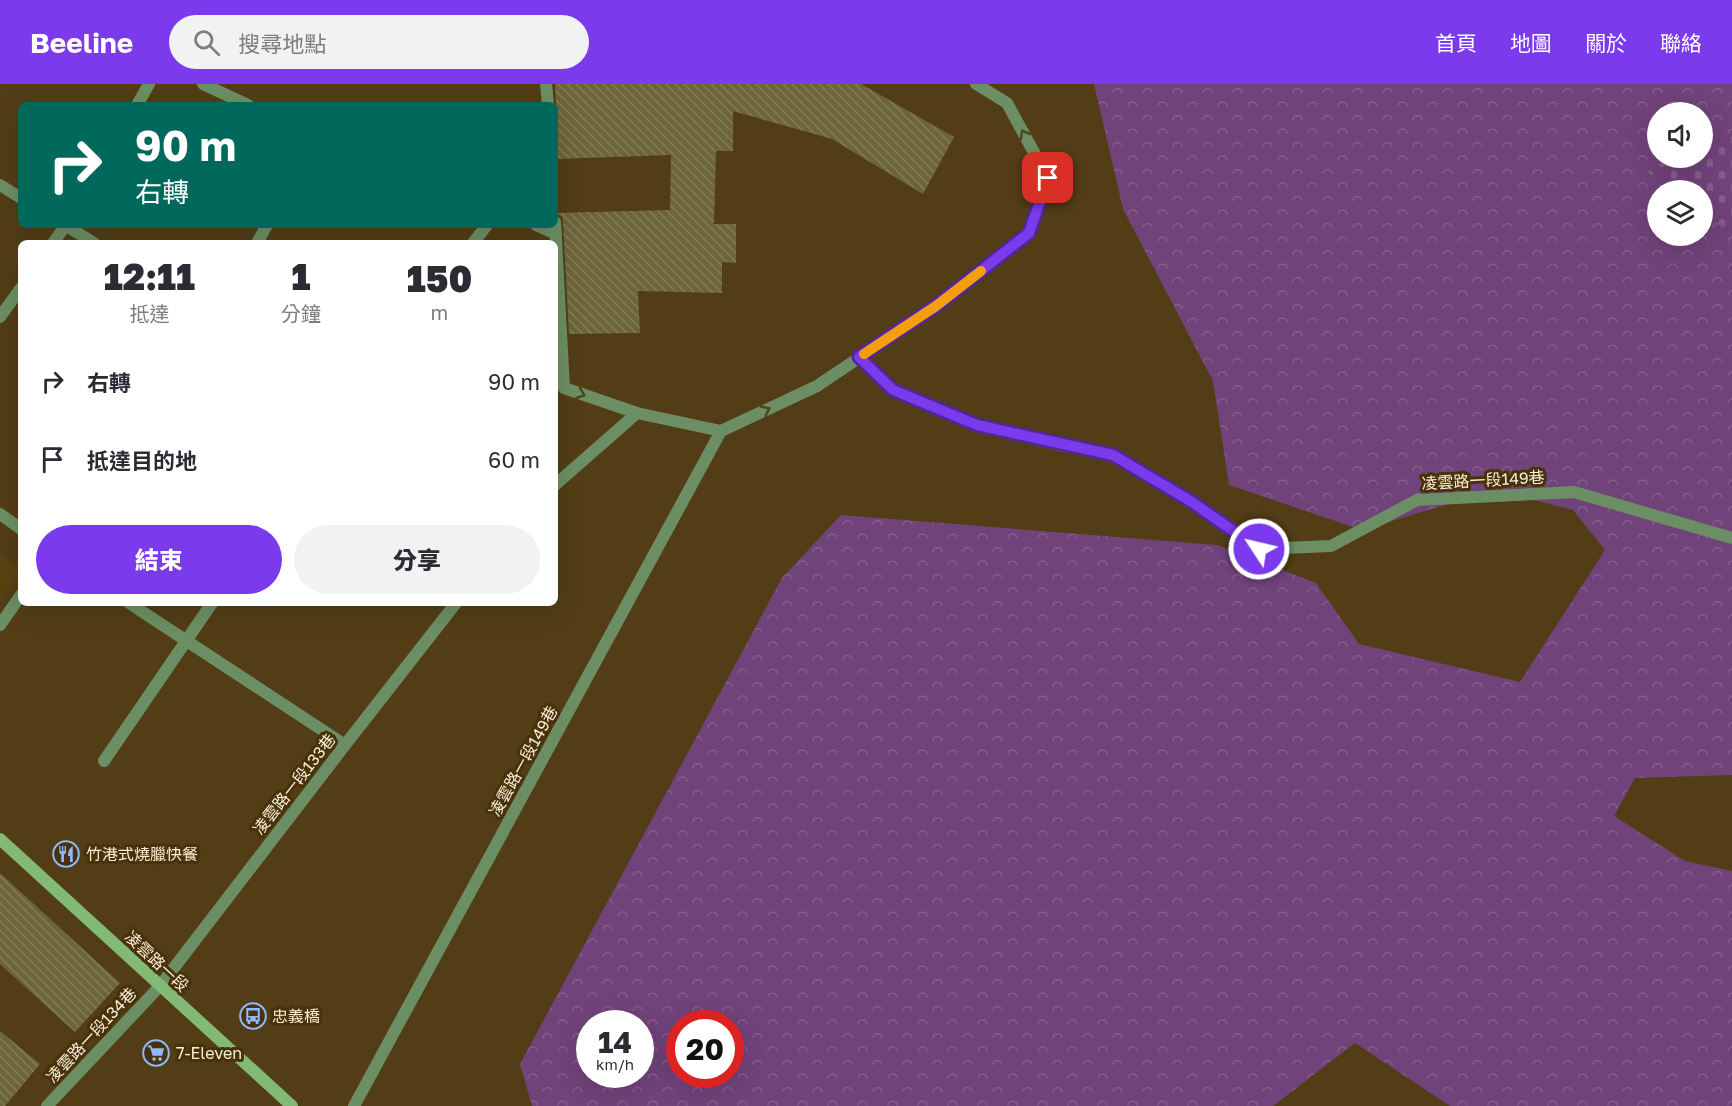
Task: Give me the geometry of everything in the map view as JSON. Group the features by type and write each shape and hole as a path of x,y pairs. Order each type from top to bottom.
{"street":[{"name":"凌雲路一段","path":"0,839 292,1106"}],"lane":[{"path":"139,102 149,84"},
{"path":"202,84 241,102"},
{"path":"546,84 548,102"},
{"path":"558,281 564,388 637,413 721,431 817,386 936,306 1029,233 1048,178 1007,103 976,84"},
{"path":"0,185 18,196"},
{"path":"70,228 89,240"},
{"path":"475,240 485,228"},
{"path":"0,317 18,292"},
{"name":"凌雲路一段149巷","path":"859,357 893,390 977,425 1113,455 1192,502 1259,549 1331,546 1417,500 1574,492 1732,538"},
{"path":"558,482 637,413"},
{"name":"凌雲路一段149巷","path":"354,1106 721,431"},
{"path":"0,514 18,527"},
{"path":"0,625 18,599"},
{"path":"134,606 345,745"},
{"path":"104,761 210,606"},
{"name":"凌雲路一段133巷","path":"160,986 454,606"},
{"name":"凌雲路一段134巷","path":"47,1106 160,986"}],"shaded area":[{"path":"0,553 18,567 18,578 0,599"}],"green space":[{"path":"1094,84 1732,84 1732,135 1713,143 1713,102 1647,102 1647,168 1650,168 1645,170 1659,180 1647,180 1647,246 1713,246 1713,218 1732,232 1732,775 1635,778 1614,816 1685,861 1732,871 1732,1106 1450,1106 1355,1043 1273,1106 532,1106 520,1064 782,578 841,515 1217,545 1316,583 1359,644 1520,682 1605,550 1573,510 1495,490 1362,530 1229,485 1213,381 1123,209"},
{"path":"1732,135 1732,232 1713,218 1713,180 1659,180 1645,170 1650,168 1713,168 1713,143"}],"building":[{"path":"555,84 861,84 954,137 923,194 832,139 733,111 733,151 716,151 714,224 736,224 736,263 722,262 722,293 638,291 640,333 569,334 563,222 558,213 670,210 671,155 558,159 558,102 556,102"},
{"path":"0,873 120,983 75,1032 0,964"},
{"path":"0,1031 40,1064 5,1106 0,1106"}],"slow traffic":[{"path":"864,354 936,306 981,271"}],"place":[{"name":"竹港式燒臘快餐","path":"66,854"},
{"name":"忠義橋","path":"253,1016"},
{"name":"7-Eleven","path":"156,1053"}],"route":[{"path":"1048,178 1029,233 936,306 859,357 893,390 977,425 1113,455 1192,502 1259,549"}]}
